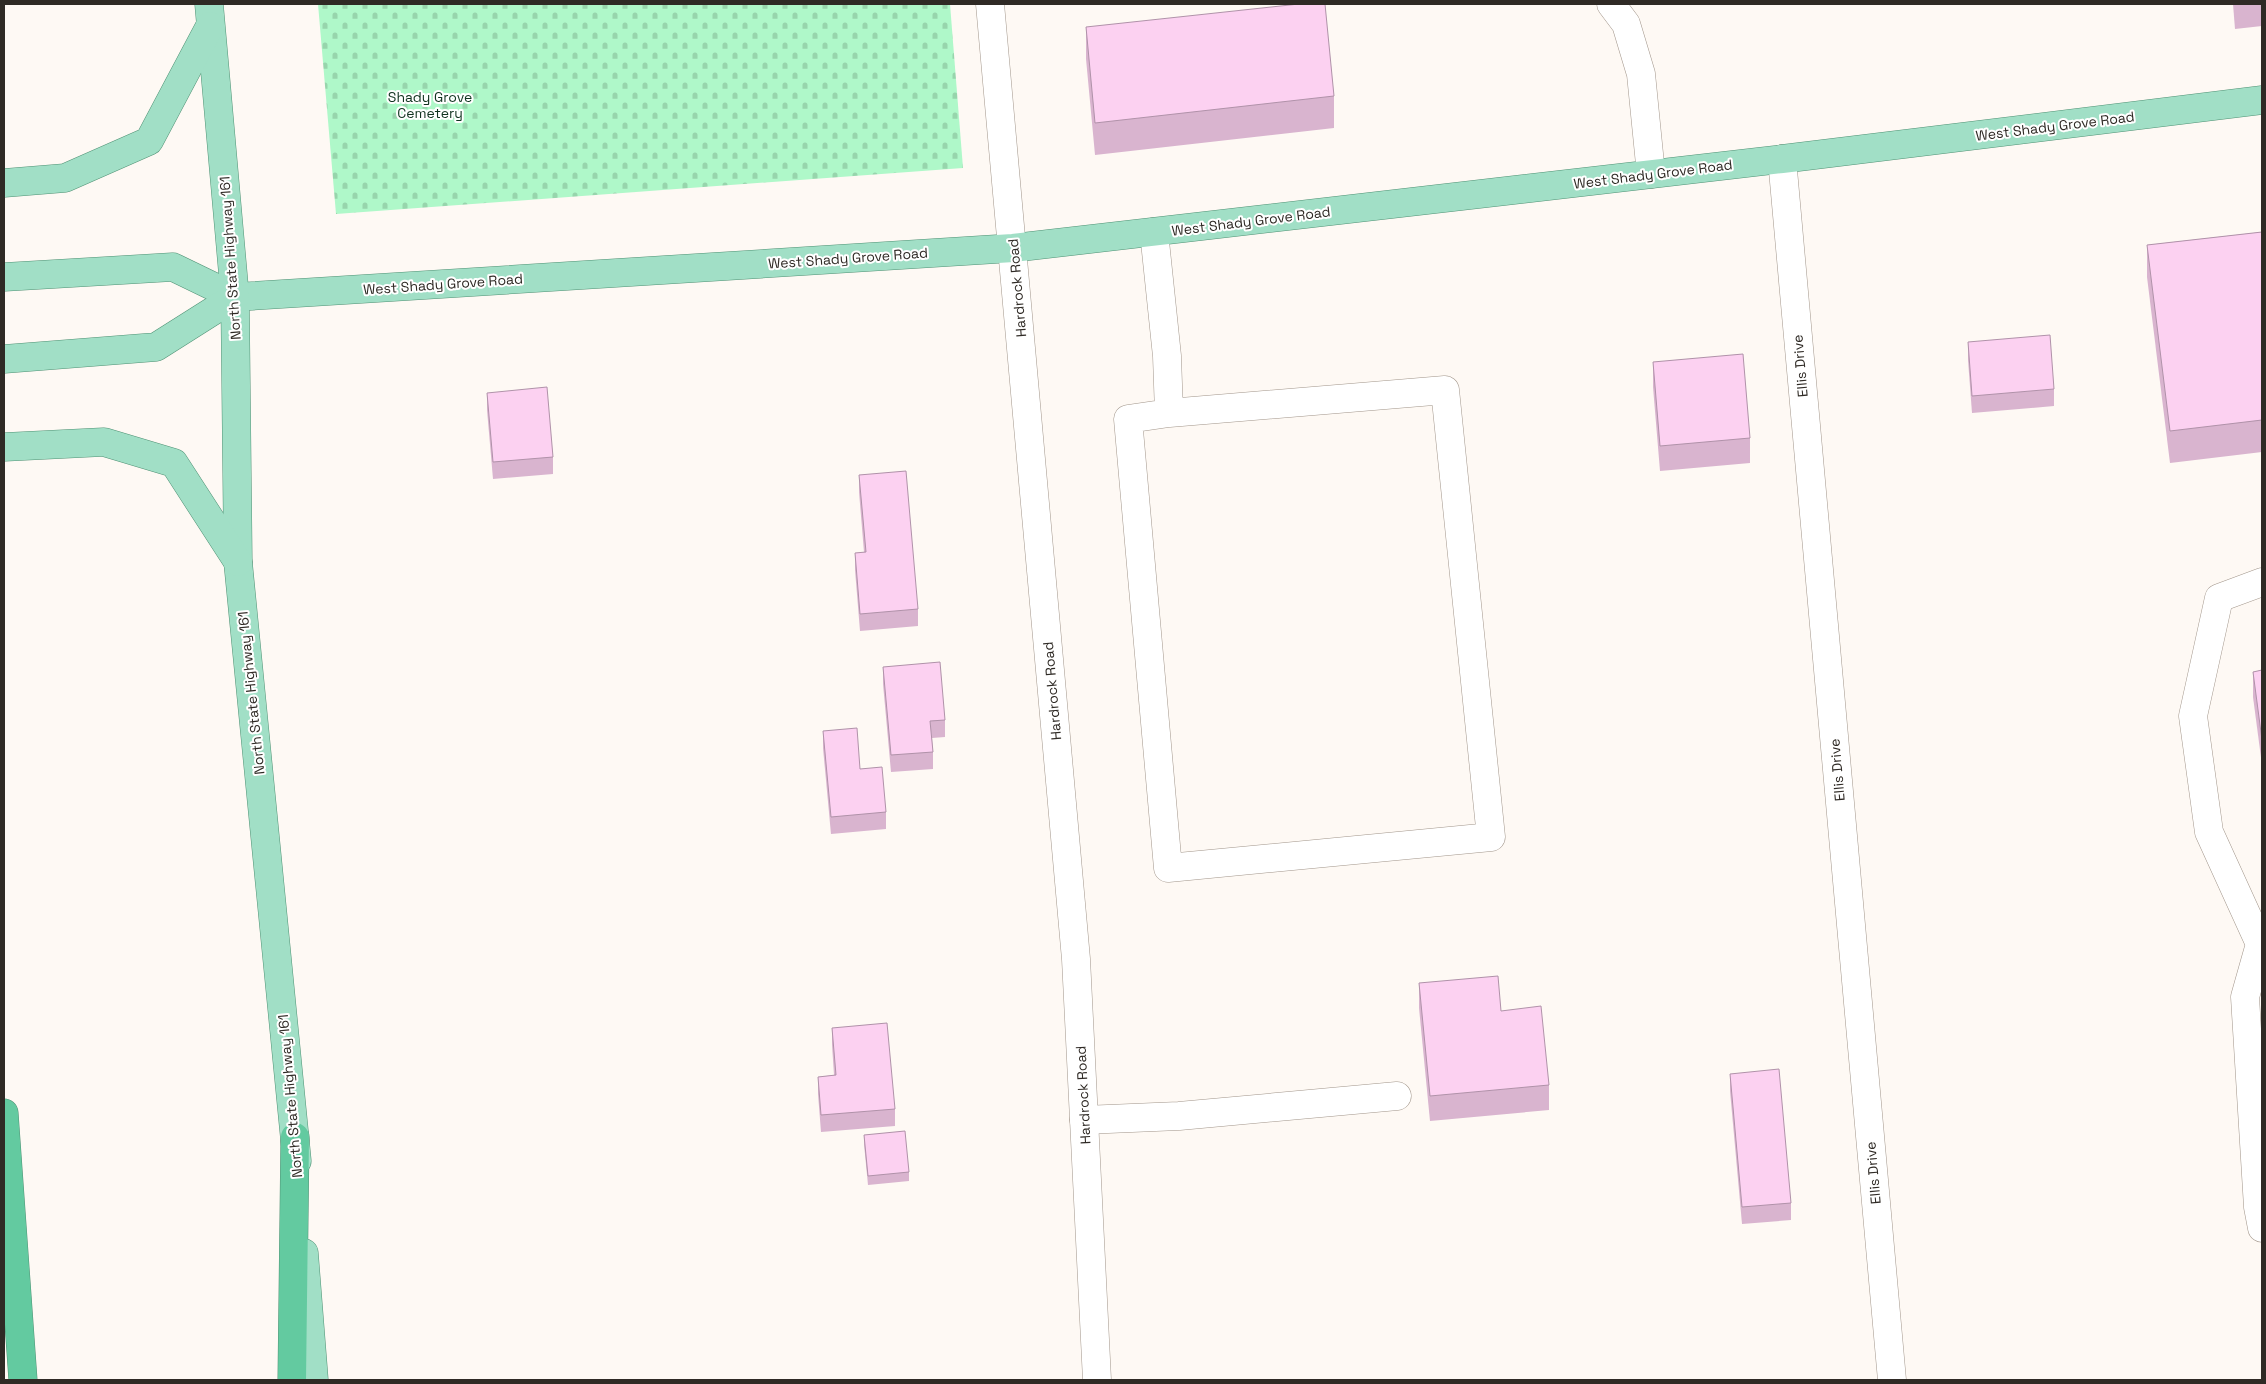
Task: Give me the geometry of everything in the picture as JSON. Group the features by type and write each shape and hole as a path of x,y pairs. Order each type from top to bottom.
{"highway":[{"path":"4,1113 23,1380"},
{"path":"292,1380 295,1137"}],"main road":[{"path":"4,183 65,178 149,141 210,15"},
{"name":"North State Highway 161","path":"210,15 235,297 238,562 295,1137 314,1380"},
{"name":"West Shady Grove Road","path":"4,359 156,347 235,297 1013,248 1782,159 2262,100"},
{"name":"West Shady Grove Road","path":"4,277 173,267 235,297"},
{"path":"4,447 104,442 174,463 238,562"}],"street":[{"name":"Hardrock Road","path":"990,4 1076,959 1097,1380"},
{"path":"1611,4 1626,24 1641,74 1651,174"},
{"name":"Ellis Drive","path":"1782,159 1892,1380"},
{"path":"1154,232 1167,356 1169,413"},
{"path":"1445,390 1490,838 1168,868 1128,419 1169,413 1445,390"},
{"path":"2262,582 2219,598 2194,716 2209,832 2261,944 2245,997 2258,1207 2262,1228"},
{"path":"1084,1120 1179,1116 1397,1096"}],"green space":[{"name":"Shady Grove Cemetery","path":"318,4 950,4 963,168 336,214"}],"building":[{"path":"1299,4 1325,4 1334,96 1095,123 1086,27"},
{"path":"2262,232 2262,420 2170,431 2147,245"},
{"path":"2050,335 2054,389 1972,396 1968,342"},
{"path":"1743,354 1750,438 1660,446 1653,362"},
{"path":"547,387 553,457 493,462 487,393"},
{"path":"906,471 918,609 860,614 855,553 866,552 859,475"},
{"path":"940,662 945,720 930,721 933,752 891,755 883,667"},
{"path":"2262,670 2262,740 2253,672"},
{"path":"857,728 860,769 882,767 886,812 831,817 823,731"},
{"path":"1498,976 1501,1011 1541,1006 1549,1085 1430,1096 1419,983"},
{"path":"887,1023 895,1109 821,1115 818,1077 836,1075 832,1028"},
{"path":"1779,1069 1791,1203 1742,1207 1730,1074"},
{"path":"905,1131 909,1172 868,1176 864,1135"}]}
